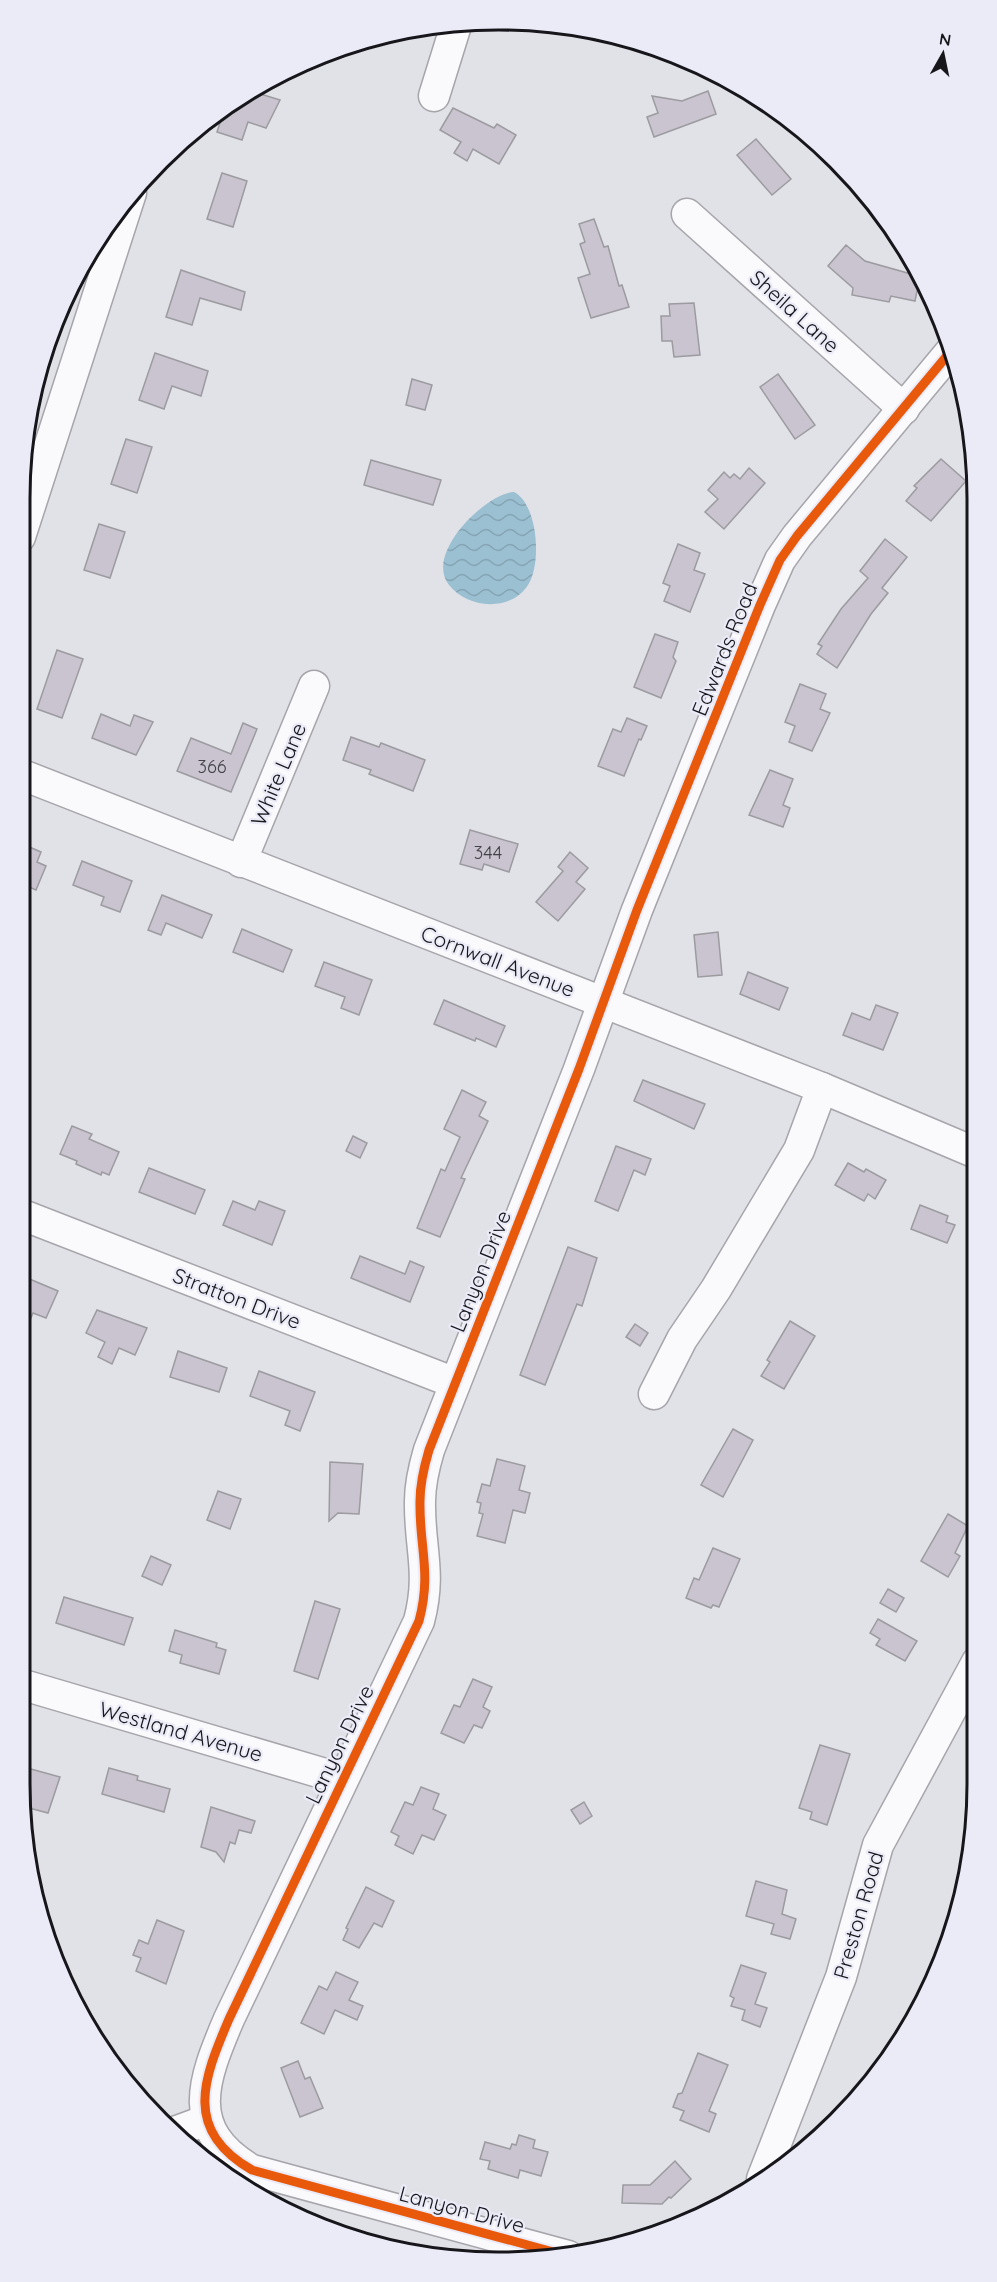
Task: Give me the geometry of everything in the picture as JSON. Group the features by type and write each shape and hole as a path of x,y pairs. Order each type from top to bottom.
{"street":[{"path":"434,96 454,32"},
{"name":"Sheila Lane","path":"687,214 904,409"},
{"path":"30,506 123,219"},
{"name":"Edwards Road","path":"603,1002 637,910 760,604 780,560 797,536 945,358"},
{"name":"White Lane","path":"241,862 314,686"},
{"name":"Cornwall Avenue","path":"30,778 822,1088 967,1149"},
{"name":"Lanyon Drive","path":"544,2250 252,2170 232,2158 216,2142 207,2120 205,2097 207,2077 214,2054 342,1779 419,1621 425,1596 427,1572 420,1502 422,1476 429,1450 603,1002"},
{"path":"654,1394 682,1339 728,1271 799,1150 822,1088"},
{"name":"Stratton Drive","path":"30,1218 455,1383"},
{"name":"Preston Road","path":"766,2168 841,1977 878,1845 967,1680"},
{"name":"Westland Avenue","path":"30,1687 342,1779"},
{"path":"182,2129 207,2120"}],"water":[{"path":"514,492 522,499 533,521 535,563 528,585 521,594 501,603 478,603 467,599 449,585 443,572 451,542 474,514 502,495"}],"building":[{"path":"708,91 716,114 654,137 647,117 658,113 652,96 682,101"},
{"path":"262,94 280,100 266,128 248,122 242,140 217,132 220,122"},
{"path":"453,108 494,128 497,124 516,135 499,164 473,149 467,161 454,153 461,142 440,130"},
{"path":"756,139 791,179 772,195 737,155"},
{"path":"222,173 247,181 233,227 207,219"},
{"path":"594,219 604,247 608,246 619,286 622,285 629,307 591,318 578,278 590,274 580,244 585,242 579,224"},
{"path":"846,245 865,261 909,274 919,291 917,291 915,301 891,296 889,302 852,295 853,288 828,266"},
{"path":"181,270 245,292 241,310 200,298 192,325 166,317"},
{"path":"694,303 700,355 674,357 672,341 662,341 661,316 670,316 669,304"},
{"path":"155,353 208,371 201,396 172,386 164,409 139,400"},
{"path":"778,374 815,425 795,439 760,387"},
{"path":"412,379 432,385 425,410 406,405"},
{"path":"126,439 152,447 137,493 111,484"},
{"path":"941,459 966,481 931,521 906,501 917,488 914,486"},
{"path":"371,460 441,480 433,505 364,485"},
{"path":"749,468 765,483 724,529 705,512 718,499 708,490 724,472 730,478 734,474 740,479"},
{"path":"99,524 125,532 110,578 84,570"},
{"path":"885,539 907,557 882,588 888,593 871,614 837,668 817,654 822,646 818,644 841,609 868,578 860,571"},
{"path":"678,544 700,553 694,570 705,574 690,612 664,601 670,586 663,583"},
{"path":"655,634 678,642 673,657 676,661 661,698 634,687"},
{"path":"57,650 83,659 62,718 37,709"},
{"path":"800,684 826,694 820,709 830,713 812,751 789,742 795,726 785,722"},
{"path":"101,714 130,726 134,715 153,722 136,755 92,738"},
{"path":"627,718 647,726 641,740 639,739 624,776 598,766 613,729 621,732"},
{"path":"243,723 257,729 231,792 177,771 191,738 231,754"},
{"path":"351,737 379,747 381,743 425,760 413,791 369,774 371,770 343,760"},
{"path":"770,770 793,779 783,805 790,808 783,827 749,815"},
{"path":"470,830 518,844 509,872 484,864 482,870 460,864"},
{"path":"30,847 41,852 37,862 46,866 36,890 30,887"},
{"path":"570,852 588,868 576,882 585,889 558,921 536,902 563,871 558,867"},
{"path":"82,861 132,881 120,912 101,905 104,897 73,885"},
{"path":"162,895 212,915 202,938 166,923 161,935 148,930"},
{"path":"242,929 292,950 283,972 233,952"},
{"path":"718,932 722,975 698,977 694,935"},
{"path":"324,962 372,980 359,1015 341,1008 345,997 315,986"},
{"path":"748,972 788,988 779,1010 740,994"},
{"path":"444,1000 505,1026 496,1047 434,1024"},
{"path":"876,1005 898,1013 883,1050 843,1035 852,1013 870,1020"},
{"path":"643,1080 705,1104 694,1129 634,1101"},
{"path":"462,1090 486,1102 479,1116 488,1121 461,1178 465,1179 440,1237 417,1228 441,1169 445,1171 460,1137 444,1129"},
{"path":"72,1126 92,1134 89,1139 119,1152 109,1175 102,1172 101,1175 60,1154"},
{"path":"353,1136 367,1143 360,1158 346,1151"},
{"path":"616,1146 651,1159 645,1175 634,1170 618,1211 595,1201"},
{"path":"848,1163 864,1172 866,1169 886,1180 875,1199 868,1194 864,1201 835,1185"},
{"path":"149,1168 205,1190 195,1214 139,1192"},
{"path":"233,1201 255,1210 259,1201 285,1211 272,1245 223,1225"},
{"path":"920,1205 948,1216 946,1222 955,1225 947,1243 911,1229"},
{"path":"568,1247 597,1258 582,1306 577,1304 545,1385 520,1375"},
{"path":"360,1256 405,1274 410,1261 424,1267 410,1302 351,1278"},
{"path":"30,1279 58,1291 46,1318 33,1313 30,1320"},
{"path":"97,1310 147,1328 135,1355 119,1348 112,1364 98,1357 105,1342 86,1333"},
{"path":"790,1321 815,1336 784,1389 761,1376 770,1362 767,1360"},
{"path":"635,1324 648,1333 640,1346 626,1337"},
{"path":"178,1351 227,1368 219,1392 170,1377"},
{"path":"259,1371 315,1392 300,1431 285,1425 290,1411 250,1396"},
{"path":"733,1429 753,1440 723,1497 701,1485"},
{"path":"497,1459 525,1466 519,1490 530,1493 525,1513 513,1510 505,1543 477,1536 483,1514 479,1513 481,1503 477,1502 482,1484 490,1486"},
{"path":"330,1462 363,1464 359,1514 338,1513 329,1521"},
{"path":"218,1491 241,1499 230,1529 207,1520"},
{"path":"948,1514 967,1525 955,1553 960,1556 948,1577 921,1561"},
{"path":"713,1548 740,1559 719,1607 713,1605 711,1608 686,1598 694,1578 699,1580"},
{"path":"151,1556 171,1565 162,1585 142,1576"},
{"path":"888,1589 904,1598 896,1612 880,1603"},
{"path":"64,1597 133,1618 124,1645 56,1623"},
{"path":"315,1601 340,1609 318,1679 294,1671"},
{"path":"878,1619 917,1641 905,1661 876,1645 880,1639 870,1633"},
{"path":"175,1630 217,1643 216,1647 226,1650 219,1674 180,1663 182,1655 169,1651"},
{"path":"473,1679 492,1687 483,1707 490,1711 482,1728 474,1725 464,1743 441,1733 454,1705 460,1707"},
{"path":"820,1745 850,1754 827,1825 810,1819 812,1812 799,1808"},
{"path":"109,1768 138,1776 137,1780 170,1789 164,1812 102,1794"},
{"path":"30,1769 60,1777 48,1813 31,1808"},
{"path":"421,1787 439,1794 433,1809 446,1815 434,1840 422,1835 413,1854 395,1845 399,1836 391,1832 405,1802 413,1805"},
{"path":"584,1802 592,1816 580,1824 571,1810"},
{"path":"211,1807 255,1821 251,1833 239,1830 235,1844 230,1842 224,1862 216,1852 201,1847"},
{"path":"756,1881 787,1890 782,1914 796,1919 790,1939 771,1934 774,1924 746,1916"},
{"path":"366,1887 394,1901 382,1927 374,1923 359,1948 343,1940 348,1929 346,1928"},
{"path":"157,1920 184,1931 166,1984 136,1971 141,1958 133,1955 139,1940 148,1944"},
{"path":"741,1965 766,1973 755,2004 767,2008 760,2027 742,2020 745,2010 731,2006 734,1998 730,1996"},
{"path":"336,1972 358,1982 349,2000 363,2006 357,2020 335,2010 324,2034 301,2023 319,1986 327,1990"},
{"path":"698,2053 728,2065 709,2111 716,2114 709,2132 680,2120 684,2111 673,2107 678,2094 682,2093"},
{"path":"298,2061 305,2079 310,2077 323,2108 300,2117 281,2068"},
{"path":"519,2135 535,2140 533,2148 548,2152 541,2176 520,2170 518,2178 488,2169 490,2161 480,2159 485,2142 510,2149 512,2144 516,2145"},
{"path":"675,2161 691,2179 671,2198 669,2197 662,2204 622,2203 623,2185 650,2185"}],"cycle path":[{"path":"544,2250 252,2170 230,2155 216,2138 208,2121 205,2102 207,2083 229,2019 419,1621 423,1604 425,1574 420,1494 429,1450 579,1069 637,910 760,605 780,560 797,536 945,358"}]}
